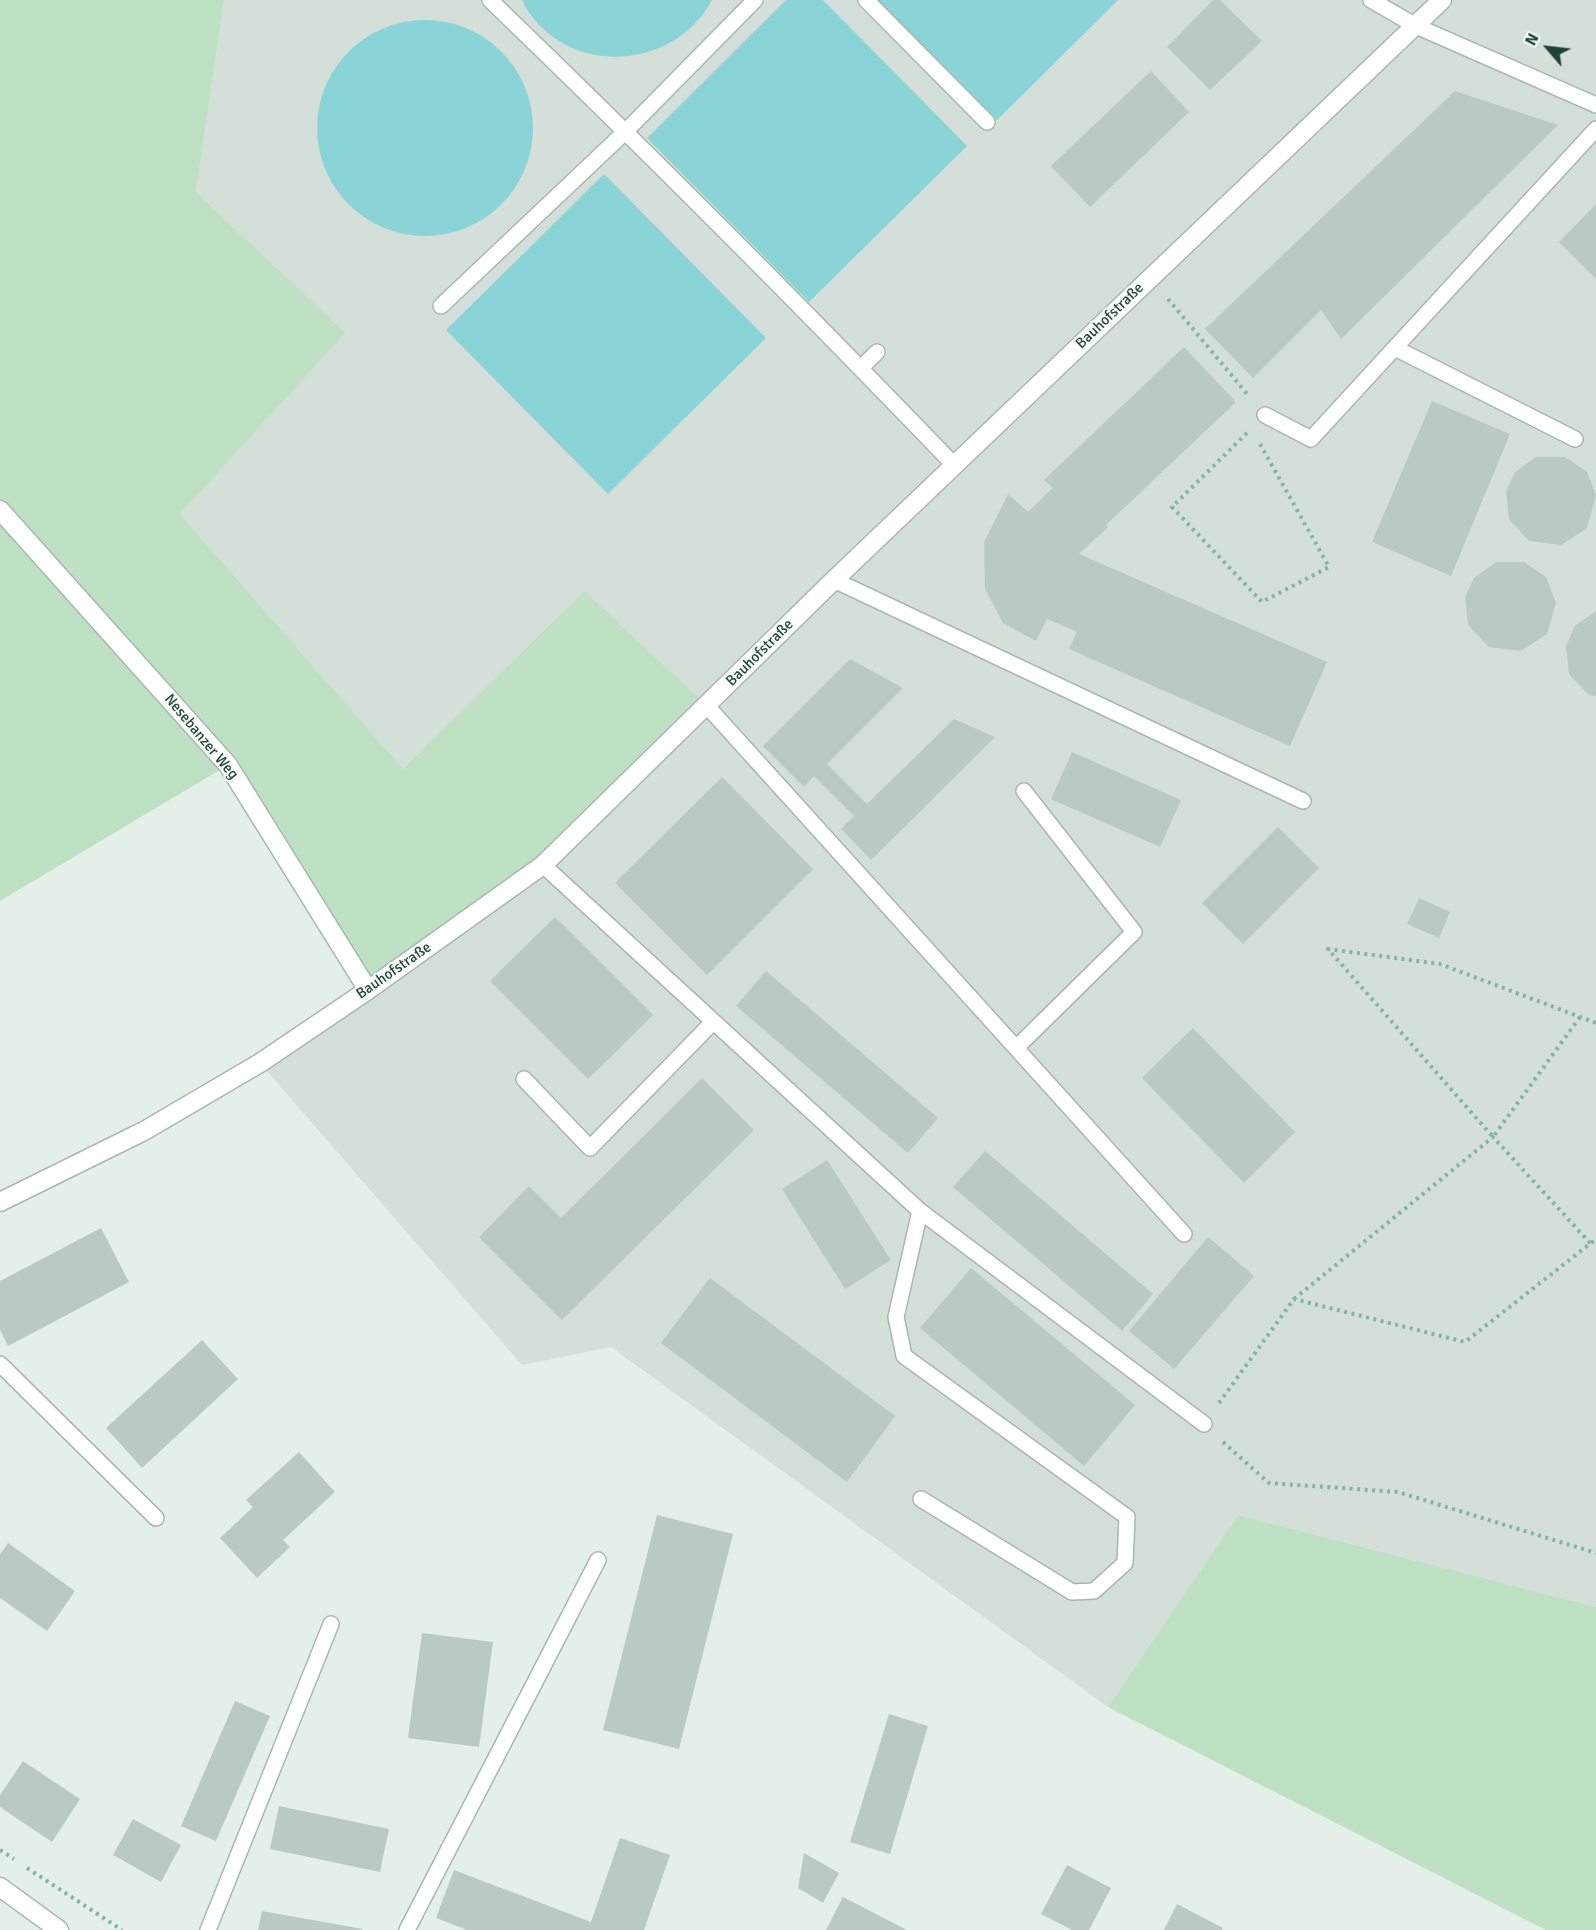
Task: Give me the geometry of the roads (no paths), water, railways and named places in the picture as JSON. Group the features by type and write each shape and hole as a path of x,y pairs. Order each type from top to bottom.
{"street":[{"name":"Bauhofstraße","path":"0,1202 144,1131 260,1063 368,990 543,865 834,580 1442,0"},
{"name":"Nesebanzer Weg","path":"0,510 228,765 368,990"},
{"path":"0,1887 59,1930"}],"lane":[{"path":"490,0 626,131 955,466"},
{"path":"441,306 626,131 754,0"},
{"path":"866,0 987,122"},
{"path":"1371,0 1416,26 1596,105"},
{"path":"1265,416 1311,439 1596,129"},
{"path":"1395,348 1575,439"},
{"path":"861,368 877,352"},
{"path":"834,580 1303,801"},
{"path":"707,706 1184,1234"},
{"path":"1016,1048 1134,932 1024,791"},
{"path":"543,865 920,1211 1204,1424"},
{"path":"524,1079 590,1148 713,1022"},
{"path":"920,1211 896,1317 904,1356 1126,1517 1125,1563 1094,1591 1072,1592 921,1499"},
{"path":"0,1365 156,1518"},
{"path":"407,1930 598,1560"},
{"path":"208,1930 331,1624"}],"water":[{"path":"522,0 712,0 694,24 671,42 645,53 617,57 589,53 562,43 539,25"},
{"path":"786,0 823,0 967,146 809,302 647,138"},
{"path":"878,0 1118,0 997,120"},
{"path":"414,20 436,20 466,28 485,38 502,51 515,68 525,87 533,117 533,139 525,169 515,188 502,205 485,218 456,232 436,236 414,236 394,232 374,223 356,212 341,197 321,159 317,139 317,117 321,97 330,77 341,59 356,44 394,24"},
{"path":"604,174 766,338 608,494 446,330"}]}
